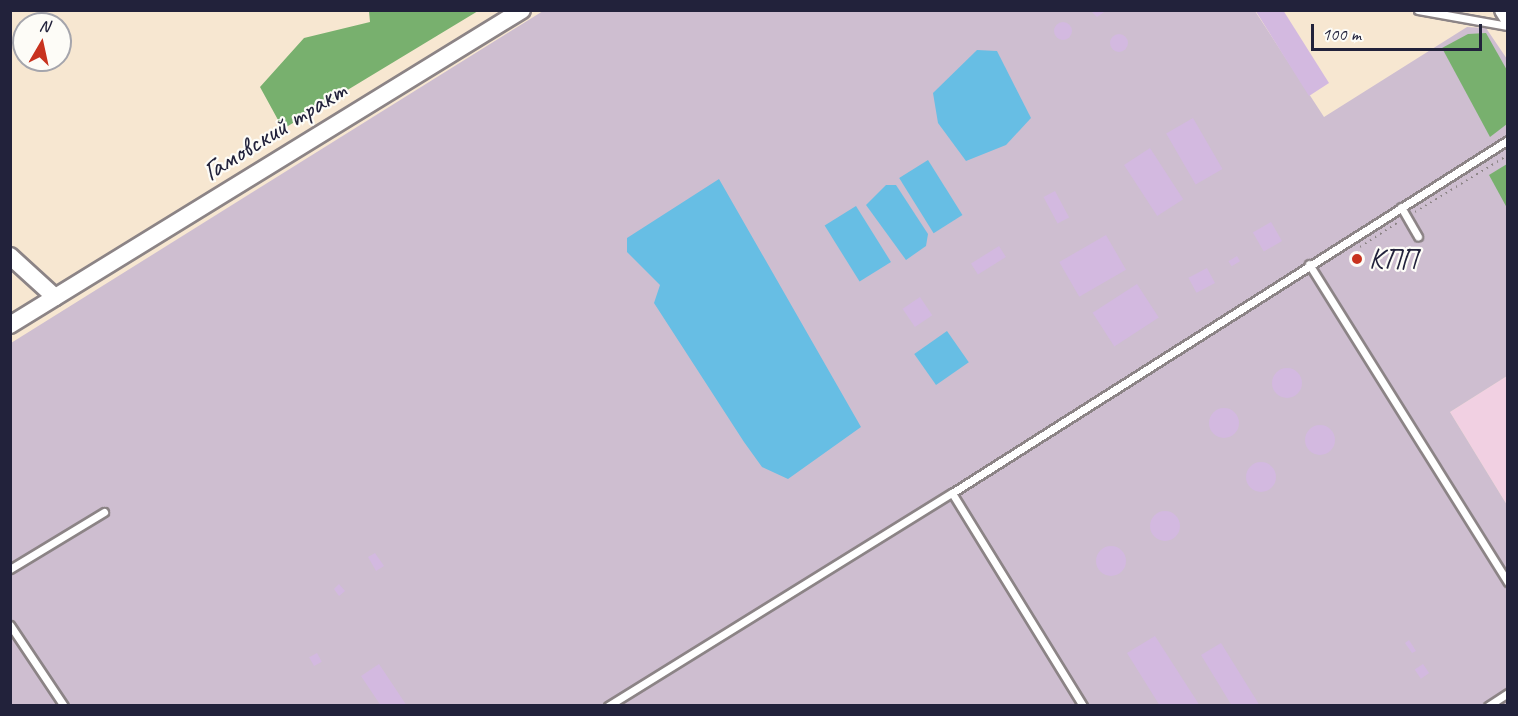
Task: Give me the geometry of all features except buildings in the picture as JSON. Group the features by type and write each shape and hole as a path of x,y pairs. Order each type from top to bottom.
{"street":[{"name":"Гамовский тракт","path":"10,325 522,10"},
{"path":"1503,10 1508,18"},
{"path":"10,256 55,297"}],"lane":[{"path":"1418,10 1508,26"},
{"path":"608,705 952,493 1309,264 1508,140"},
{"path":"1401,207 1418,237"},
{"path":"1309,264 1508,582"},
{"path":"952,493 1083,705"},
{"path":"10,569 104,512"},
{"path":"10,625 64,705"},
{"path":"1488,705 1508,693"}],"path":[{"path":"1359,252 1360,246 1508,156"}],"shaded area":[{"path":"543,11 1255,11 1324,117 1467,27 1486,28 1507,59 1507,376 1450,412 1507,505 1507,705 11,706 11,343"},
{"path":"1507,376 1507,505 1450,412"}],"green space":[{"path":"369,11 478,11 283,129 260,87 304,38 370,22"},
{"path":"1486,33 1508,72 1507,124 1490,137 1442,48 1468,34"},
{"path":"1507,164 1507,208 1489,175"}],"water":[{"path":"977,50 997,51 1031,118 1006,145 966,161 938,123 933,93"},
{"path":"928,160 962,215 934,233 899,178"},
{"path":"719,179 861,427 788,479 762,467 744,442 654,303 660,285 627,252 627,238"},
{"path":"886,185 896,185 928,234 926,246 906,260 866,205"},
{"path":"856,206 891,262 860,282 825,226"},
{"path":"947,331 969,362 936,385 914,354"}],"place":[{"name":"КПП","path":"1357,259"}]}
